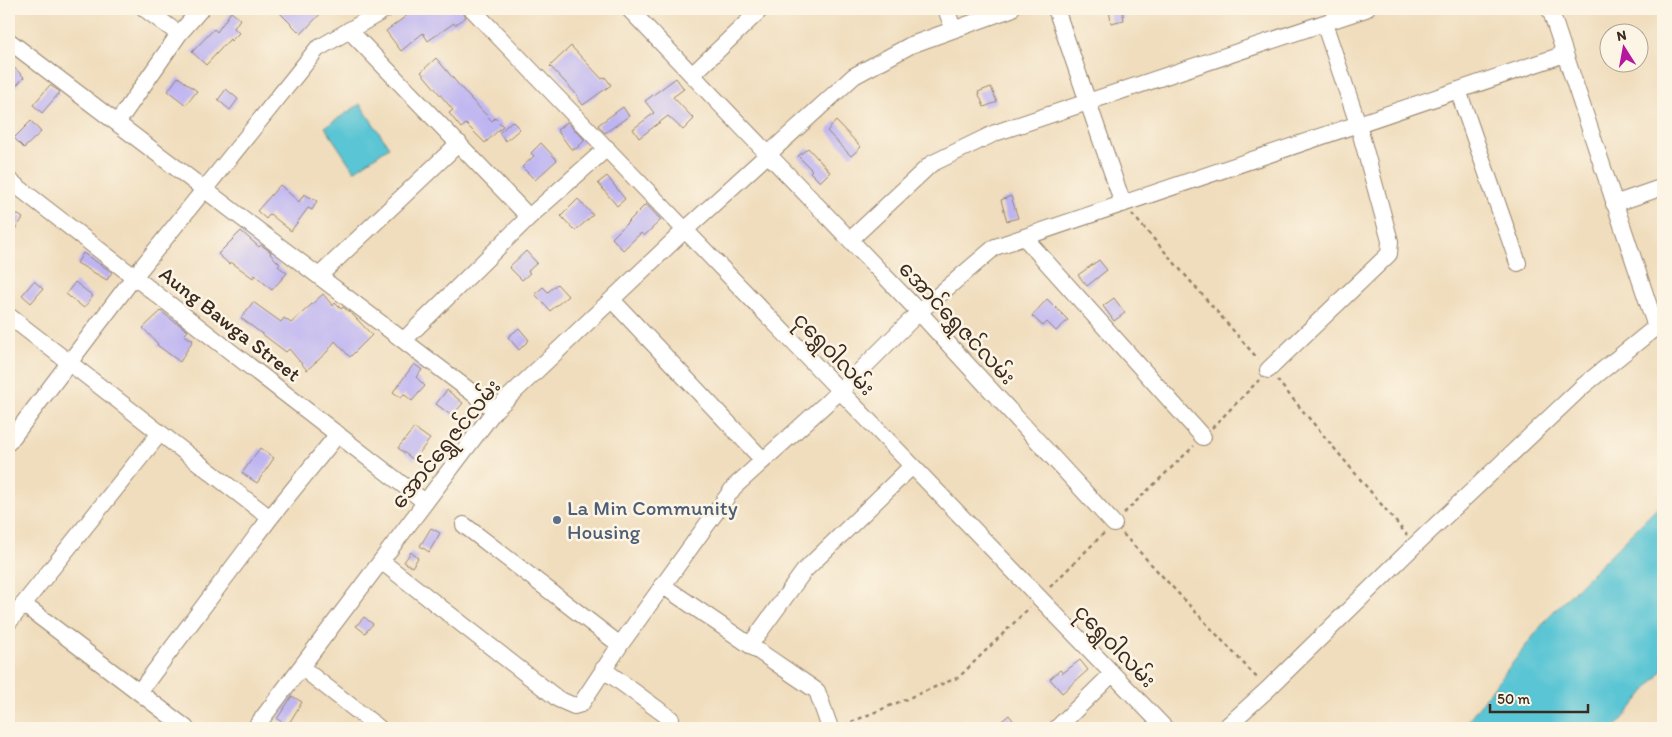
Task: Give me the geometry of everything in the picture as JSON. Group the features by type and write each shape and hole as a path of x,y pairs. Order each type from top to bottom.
{"street":[{"path":"145,9 179,34"},
{"path":"117,123 179,34 201,9"},
{"path":"9,442 134,277 317,49 386,9"},
{"name":"ငုရွှေဝါလမ်း","path":"472,9 1164,728"},
{"name":"အောင်ရွှေဇင်လမ်း","path":"630,9 919,312 1114,524"},
{"path":"692,75 761,9"},
{"path":"946,9 953,28"},
{"name":"အောင်ရွှေဇင်လမ်း","path":"255,728 495,410 686,230 854,76 911,44 1011,9"},
{"path":"1056,9 1123,204"},
{"path":"850,240 931,164 995,133 1366,9"},
{"path":"1225,728 1267,690 1415,545 1583,386 1660,326 1614,204 1550,9"},
{"path":"1268,370 1389,254 1390,242 1358,124 1324,23"},
{"path":"349,30 529,216"},
{"path":"9,41 495,410"},
{"path":"381,561 558,699 574,706 581,704 620,644 734,487 840,391 919,312 995,247 1565,54"},
{"path":"1458,90 1518,262"},
{"path":"319,276 459,144"},
{"path":"404,340 529,216 607,148"},
{"name":"Aung Bawga Street","path":"9,180 425,502"},
{"path":"1614,204 1663,187"},
{"path":"1024,237 1203,437"},
{"path":"612,300 764,460"},
{"path":"9,316 270,518"},
{"path":"9,622 160,433"},
{"path":"139,692 270,518 338,434"},
{"path":"750,645 804,571 912,466"},
{"path":"464,525 620,644"},
{"path":"662,586 817,691 830,728"},
{"path":"23,604 186,728"},
{"path":"301,667 379,728"},
{"path":"603,669 671,719"},
{"path":"1057,728 1112,674"}],"path":[{"path":"836,728 959,677 1203,437 1268,370"},
{"path":"1114,524 1267,690"}],"water":[{"path":"360,104 389,147 354,171 325,127"},
{"path":"1663,502 1663,670 1615,728 1462,728 1549,616"}],"building":[{"path":"276,9 325,9 301,34"},
{"path":"405,9 460,9 466,17 428,41 423,33 401,51 386,31 409,14"},
{"path":"1109,9 1122,9 1124,20 1111,23"},
{"path":"231,12 240,19 234,28 239,33 231,41 230,39 206,65 192,52 214,29 217,32"},
{"path":"571,46 602,79 605,77 611,85 583,105 578,96 550,66"},
{"path":"436,58 492,121 495,118 503,126 485,143 466,124 461,128 449,113 453,110 421,72"},
{"path":"9,63 24,77 9,94"},
{"path":"178,77 197,91 186,105 168,91"},
{"path":"676,78 684,89 673,97 694,119 683,130 668,116 639,138 633,129 654,113 645,101"},
{"path":"50,85 60,92 42,113 33,105"},
{"path":"991,87 997,102 984,107 978,92"},
{"path":"226,89 238,99 230,110 218,100"},
{"path":"623,107 629,116 605,133 598,125"},
{"path":"31,121 41,132 24,148 14,138"},
{"path":"512,121 520,129 506,141 499,133"},
{"path":"836,121 861,147 851,156 827,131"},
{"path":"567,122 585,140 576,149 571,149 557,130"},
{"path":"541,143 557,160 535,180 522,167 534,156 531,153"},
{"path":"808,148 830,172 820,182 810,172 812,170 798,156"},
{"path":"607,176 625,199 617,206 598,183"},
{"path":"280,185 299,202 304,194 317,201 312,210 308,208 291,231 270,214 266,219 257,211"},
{"path":"1011,196 1018,218 1007,221 1001,200"},
{"path":"578,199 593,215 575,231 561,216"},
{"path":"646,204 661,220 644,236 641,233 623,250 612,238"},
{"path":"14,212 23,218 9,238 9,220"},
{"path":"241,231 259,247 261,245 271,252 270,254 280,264 278,266 287,273 272,290 255,275 253,278 231,262 229,264 218,254"},
{"path":"526,251 537,263 522,280 509,267"},
{"path":"83,253 112,272 107,280 77,263"},
{"path":"1099,260 1107,270 1087,286 1078,275"},
{"path":"34,281 43,289 31,303 22,295"},
{"path":"75,282 93,296 84,308 66,294"},
{"path":"557,284 568,296 550,311 535,294 543,287 548,292"},
{"path":"323,294 333,306 335,303 341,309 343,307 353,315 372,335 350,357 335,341 327,352 307,370 289,349 286,352 241,318 253,302 281,322 284,318 291,323"},
{"path":"1114,298 1125,313 1114,321 1103,306"},
{"path":"1047,299 1068,320 1056,331 1047,322 1043,326 1032,316"},
{"path":"161,311 188,331 184,335 193,340 180,362 157,345 143,328"},
{"path":"519,328 529,340 519,350 508,337"},
{"path":"414,364 422,370 416,377 425,386 412,401 404,394 401,398 393,392"},
{"path":"447,390 463,403 452,416 436,404"},
{"path":"414,428 430,439 414,460 398,448"},
{"path":"260,448 274,458 257,483 242,473"},
{"path":"431,528 440,533 429,552 420,546"},
{"path":"411,552 418,558 412,567 404,562"},
{"path":"364,617 373,624 365,633 356,626"},
{"path":"1080,660 1088,670 1062,693 1050,679 1060,670 1063,673"},
{"path":"292,696 302,702 288,725 277,719"},
{"path":"1009,715 1019,728 993,728"}],"place":[{"name":"La Min Community Housing","path":"557,520"}]}
